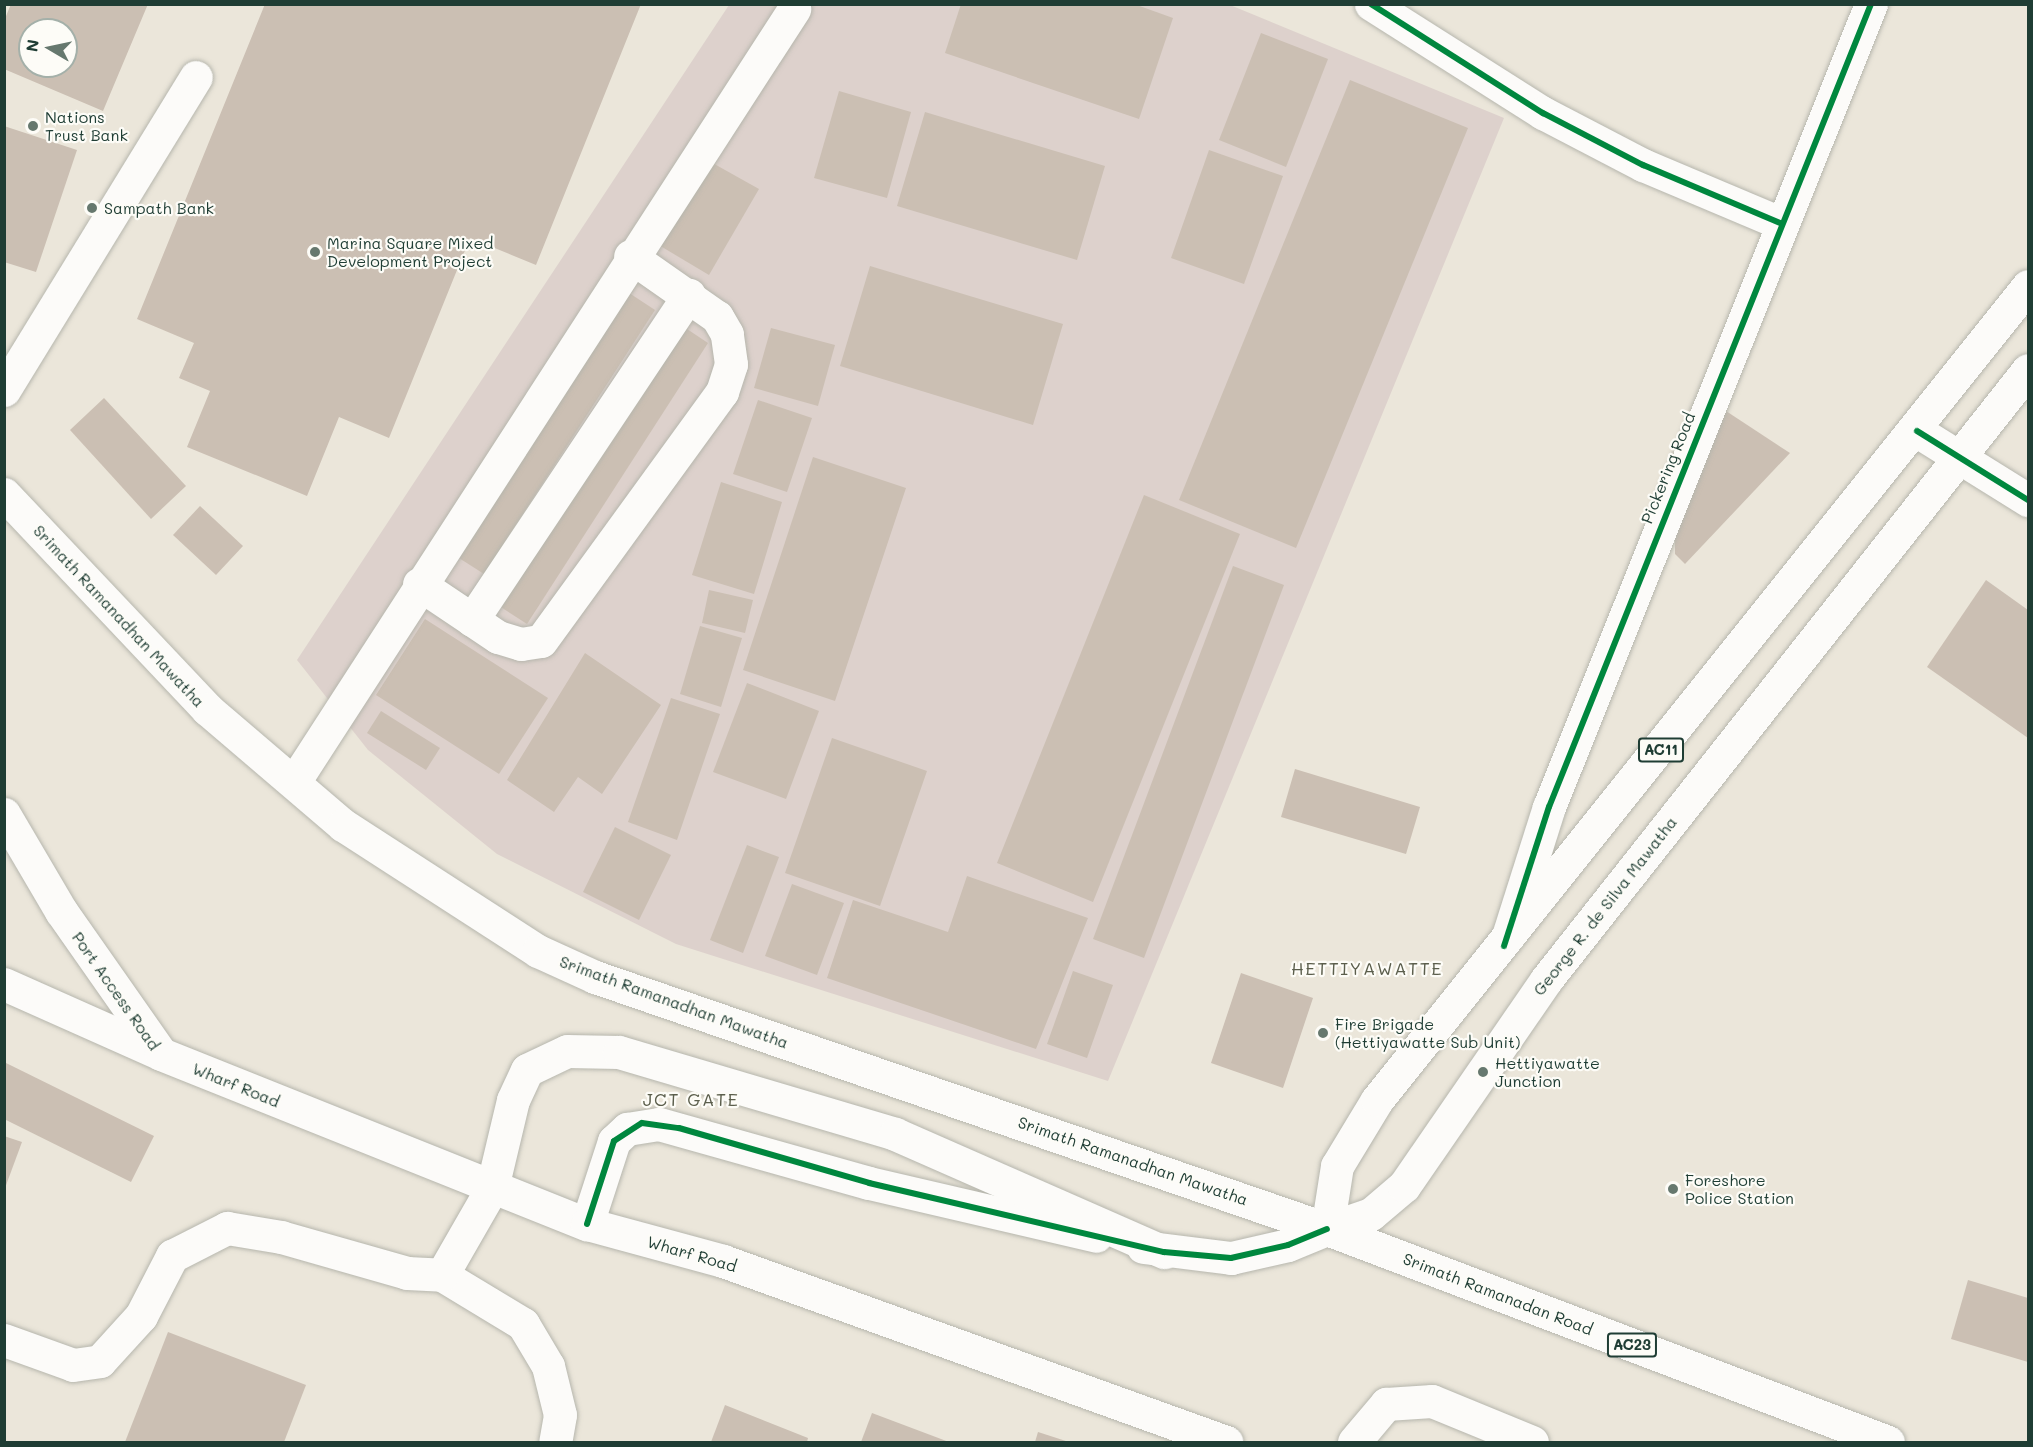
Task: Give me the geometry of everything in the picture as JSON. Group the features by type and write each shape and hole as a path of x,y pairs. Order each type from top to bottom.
{"main road":[{"path":"1371,4 1543,112 1643,165 1780,223"},
{"name":"Pickering Road","path":"1504,946 1549,807 1780,223 1871,4"},
{"path":"294,782 630,256 794,9"},
{"path":"4,390 196,77"},
{"path":"419,584 472,620 514,642 541,641 722,392 731,364 727,334 717,317 689,295 630,256"},
{"name":"AC11","path":"1327,1229 1332,1182 1356,1133 1407,1061 1504,946 1917,431 2028,286"},
{"path":"472,620 689,295"},
{"name":"George R. de Silva Mawatha","path":"1164,1252 1232,1258 1288,1245 1371,1214 1404,1186 1485,1061 1546,981 2028,370"},
{"path":"1917,431 2028,500"},
{"name":"Srimath Ramanadhan Mawatha","path":"4,494 150,653 294,782 408,870 538,951 595,977 1327,1229"},
{"name":"Port Access Road","path":"4,814 61,911 161,1054"},
{"name":"Port Access Road","path":"4,984 161,1054"},
{"path":"441,1275 492,1188 513,1100 527,1070 567,1051 619,1052 895,1134 1164,1252"},
{"name":"Wharf Road","path":"161,1054 587,1224 723,1261 1226,1443"},
{"path":"587,1224 614,1141 627,1129 659,1124 869,1183 1164,1252"},
{"path":"4,1340 73,1365 100,1361 141,1316 172,1256 227,1228 282,1237 407,1274 441,1275 523,1324 548,1366 560,1415 555,1443"},
{"name":"Srimath Ramanadan Road","path":"1327,1229 1888,1443"},
{"path":"1354,1443 1386,1404 1432,1401 1532,1443"}],"shaded area":[{"path":"729,5 1230,5 1504,118 1108,1081 676,944 497,854 368,750 297,660"}],"building":[{"path":"11,4 148,4 103,111 25,78 78,78 78,18 18,18 18,75 4,69 4,21"},
{"name":"Marina Square Mixed Development Project","path":"265,4 641,4 536,265 470,238 389,438 339,417 307,496 187,447 210,391 179,378 194,343 137,319"},
{"path":"961,4 1134,4 1173,18 1139,119 945,53"},
{"path":"1261,33 1328,59 1286,167 1219,140"},
{"path":"1350,80 1468,128 1296,548 1179,500"},
{"path":"839,91 911,112 887,198 814,178"},
{"path":"925,112 1105,166 1077,260 897,206"},
{"path":"4,126 77,150 36,272 4,262"},
{"path":"1209,150 1283,176 1244,284 1171,258"},
{"path":"700,156 759,189 709,275 652,241"},
{"path":"870,266 1063,324 1033,425 840,366"},
{"path":"620,287 655,310 484,574 448,551"},
{"path":"675,321 708,343 527,624 493,602"},
{"path":"771,328 835,345 818,406 754,388"},
{"path":"104,398 186,486 151,519 70,430"},
{"path":"758,400 812,418 787,492 733,474"},
{"path":"1726,411 1790,453 1685,564 1675,554 1675,519"},
{"path":"813,457 906,488 835,701 743,670"},
{"path":"721,482 782,502 754,594 692,575"},
{"path":"1144,495 1240,534 1093,902 997,863"},
{"path":"200,506 243,546 216,575 173,535"},
{"path":"1233,566 1284,585 1144,958 1093,939"},
{"path":"1986,580 2028,610 2028,738 1927,667"},
{"path":"709,590 753,600 745,633 702,623"},
{"path":"425,619 548,698 499,774 376,695"},
{"path":"700,626 742,638 721,707 680,694"},
{"path":"585,653 661,705 602,794 578,777 554,812 507,780"},
{"path":"747,683 819,711 786,799 713,772"},
{"path":"671,698 720,714 677,840 628,822"},
{"path":"381,711 440,748 426,770 367,733"},
{"path":"832,738 927,771 880,906 785,873"},
{"path":"1295,769 1420,807 1406,854 1281,817"},
{"path":"615,827 671,855 639,920 583,892"},
{"path":"747,845 779,857 743,953 710,940"},
{"path":"967,876 1088,918 1036,1049 827,978 853,900 948,932"},
{"path":"792,884 844,903 817,975 765,956"},
{"path":"1073,971 1113,985 1087,1058 1047,1044"},
{"path":"1241,973 1313,998 1283,1088 1211,1063"},
{"path":"4,1062 154,1136 131,1182 4,1119"},
{"path":"4,1136 22,1142 5,1188 4,1188"},
{"path":"1968,1280 2028,1298 2028,1362 1951,1339"},
{"path":"168,1332 306,1385 284,1442 125,1442"},
{"path":"725,1405 808,1438 807,1442 711,1442"},
{"path":"872,1413 949,1442 861,1442"},
{"path":"1038,1432 1069,1442 1035,1442"}],"cycle path":[{"path":"1371,4 1543,113 1643,165 1780,223"},
{"path":"1504,946 1549,807 1871,4"},
{"path":"1917,431 2028,500"},
{"path":"587,1224 614,1141 642,1123 679,1128 869,1183 1164,1252 1231,1258 1288,1245 1327,1229"}],"place":[{"name":"Nations Trust Bank","path":"33,126"},
{"name":"Sampath Bank","path":"92,208"},
{"name":"Marina Square Mixed Development Project","path":"315,252"},
{"name":"Fire Brigade (Hettiyawatte Sub Unit)","path":"1323,1033"},
{"name":"Hettiyawatte Junction","path":"1483,1072"},
{"name":"Foreshore Police Station","path":"1673,1189"}],"district":[{"name":"HETTIYAWATTE","path":"1367,968"},
{"name":"JCT GATE","path":"691,1099"}]}
